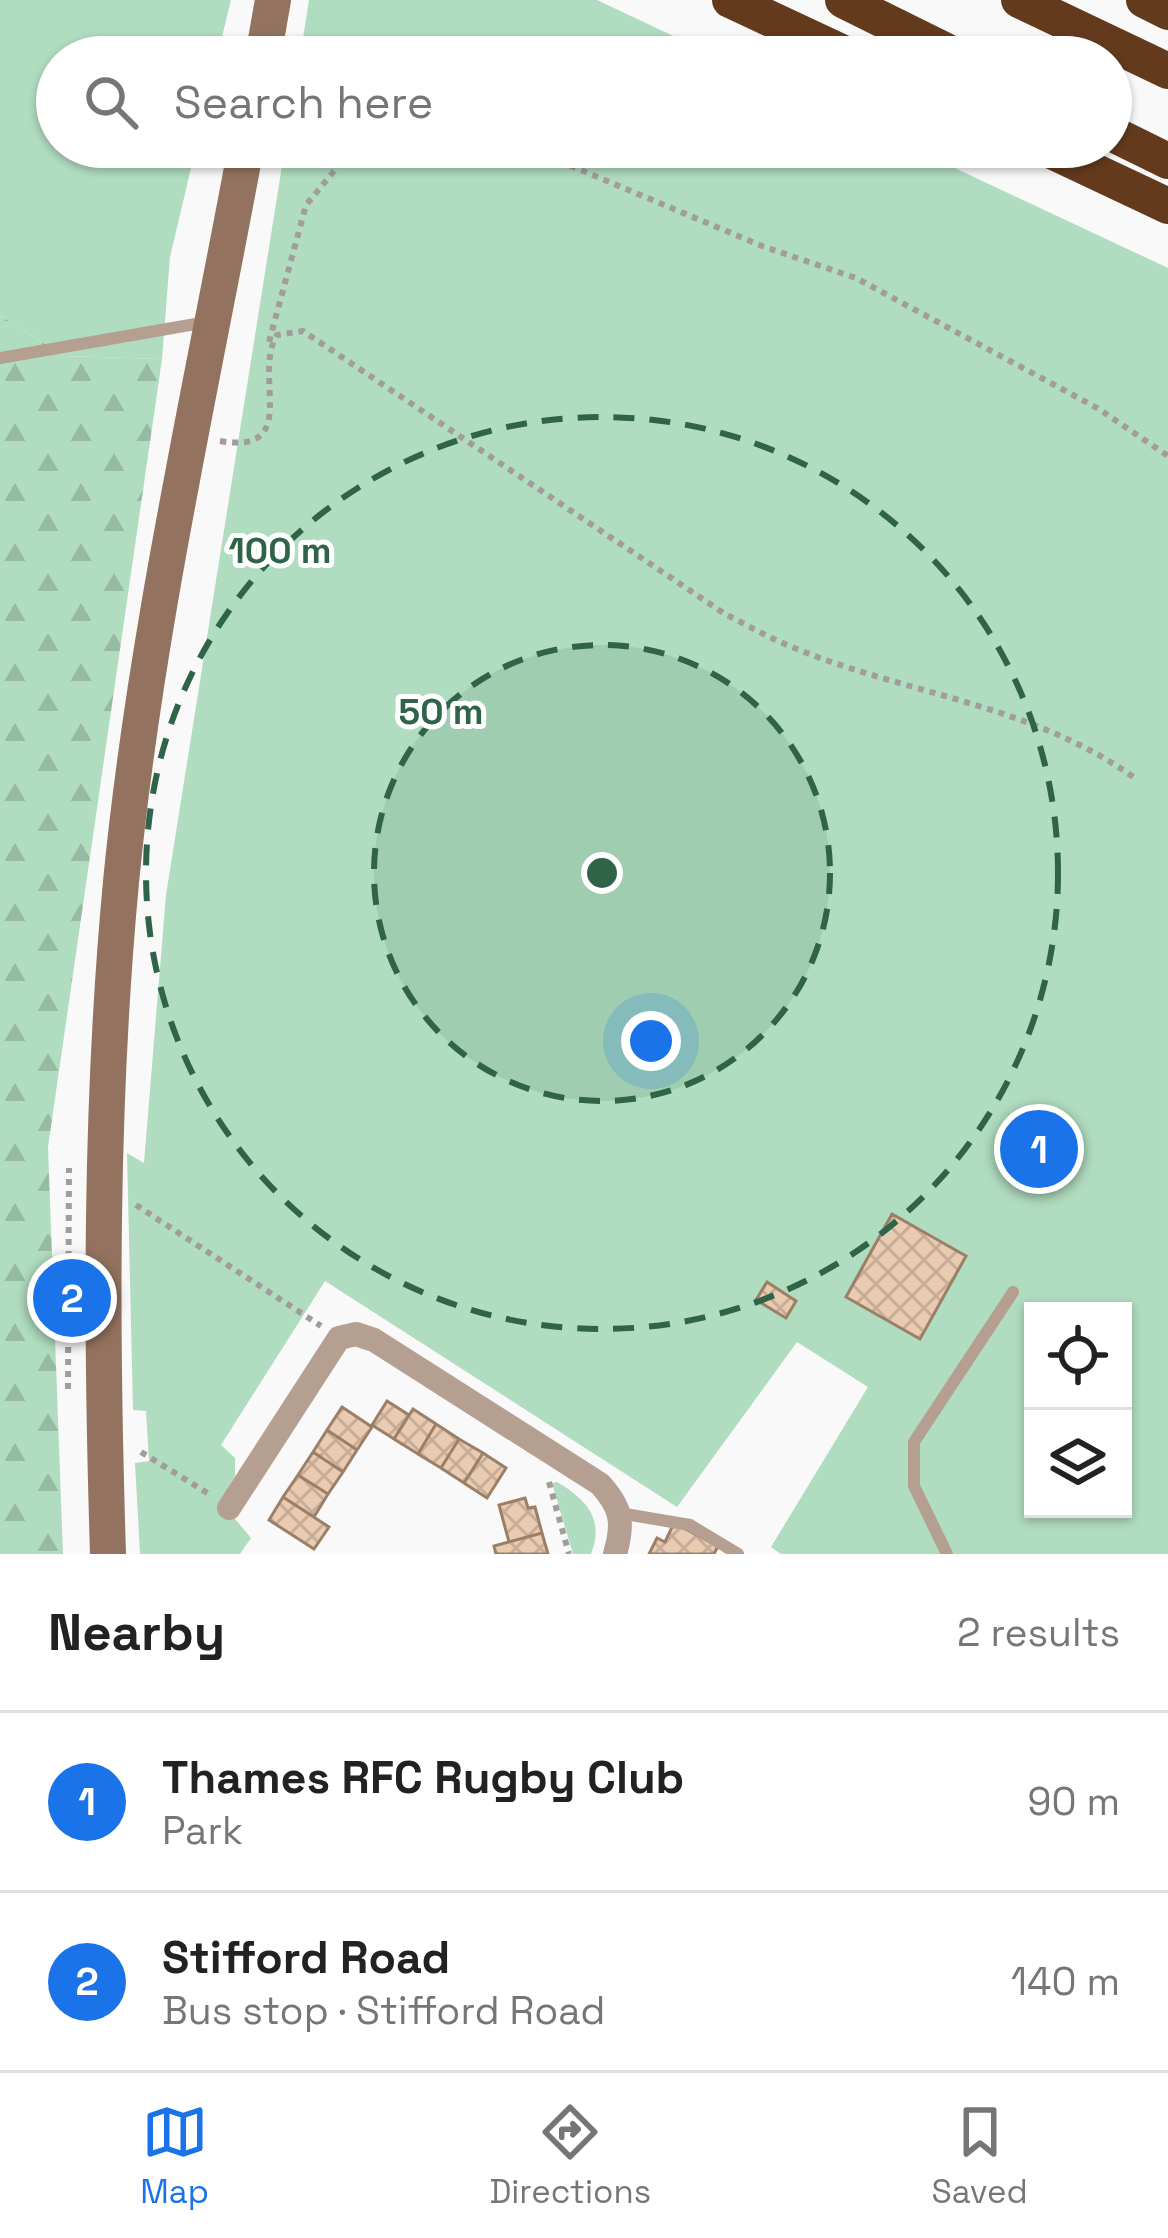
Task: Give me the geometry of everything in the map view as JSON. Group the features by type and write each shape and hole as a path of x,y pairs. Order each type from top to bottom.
{"highway":[{"path":"730,0 807,36"},
{"path":"843,0 916,36"},
{"path":"1019,0 1095,36"},
{"path":"1033,0 1089,33"},
{"path":"1144,0 1168,12"},
{"path":"1132,54 1168,71"},
{"path":"1132,143 1168,161"},
{"path":"1087,168 1168,206"}],"main road":[{"path":"266,36 273,0"},
{"path":"108,1554 102,1386 106,1070 133,786 242,168"}],"street":[{"path":"229,1508 339,1338 356,1334 374,1340 600,1484 624,1525 615,1554"}],"lane":[{"path":"0,358 214,320"},
{"path":"947,1554 914,1486 914,1442 1013,1292"},
{"path":"620,1513 690,1525 738,1554"}],"path":[{"path":"193,436 236,443 261,437 269,424 269,348 306,205 337,168"},
{"path":"576,168 762,246 856,278 1099,409 1168,456"},
{"path":"269,348 285,332 315,336 725,614 792,648 1041,724 1098,751 1136,779"},
{"path":"127,1199 339,1338"},
{"path":"141,1452 229,1508"},
{"path":"545,1468 568,1554"}],"green space":[{"path":"0,0 231,0 222,36 36,36 36,168 191,168 170,257 162,359 64,356 0,315"},
{"path":"309,0 597,0 673,36 303,36"},
{"path":"282,168 955,168 1168,268 1168,1554 781,1554 771,1547 868,1387 797,1342 677,1507 325,1281 221,1445 235,1458 235,1476 220,1501 251,1538 240,1554 140,1554 135,1463 149,1461 146,1411 133,1410 127,1153 144,1163 166,895"},
{"path":"0,315 64,356 162,359 48,1147 63,1554 0,1554"},
{"path":"557,1482 590,1511 596,1530 591,1554 573,1554 552,1483"}],"building":[{"path":"892,1214 966,1256 920,1339 846,1297"},
{"path":"767,1282 796,1301 786,1318 756,1300"},
{"path":"387,1401 409,1415 394,1439 372,1425"},
{"path":"342,1407 372,1427 357,1450 327,1430"},
{"path":"413,1409 436,1424 418,1454 394,1439"},
{"path":"436,1424 459,1439 441,1468 418,1454"},
{"path":"327,1430 357,1450 343,1472 313,1452"},
{"path":"459,1439 483,1453 464,1483 441,1468"},
{"path":"313,1452 343,1472 328,1494 298,1475"},
{"path":"483,1453 506,1468 487,1498 464,1483"},
{"path":"298,1475 328,1494 314,1517 283,1497"},
{"path":"283,1497 329,1527 314,1549 269,1520"},
{"path":"525,1498 528,1508 535,1507 542,1533 509,1542 499,1505"},
{"path":"674,1523 718,1546 714,1554 649,1554 657,1538 665,1542"},
{"path":"542,1533 548,1554 496,1554 494,1546"}],"place":[{"name":"Thames RFC Rugby Club","path":"1039,1149"},
{"name":"Stifford Road","path":"72,1298"}]}
